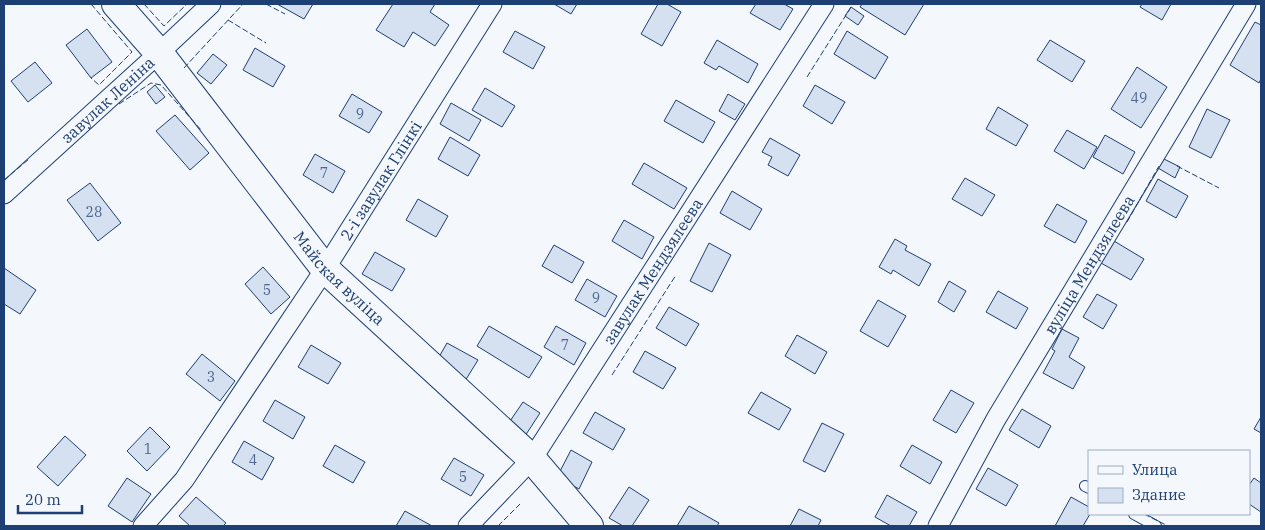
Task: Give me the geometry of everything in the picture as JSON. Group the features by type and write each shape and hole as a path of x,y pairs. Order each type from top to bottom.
{"street":[{"name":"Майская вуліца","path":"116,4 159,53 325,269 532,459 589,526"},
{"name":"завулак Леніна","path":"4,194 210,4"},
{"name":"2-і завулак Глінкі","path":"143,526 184,480 325,269 492,4"},
{"name":"завулак Мендзялеева","path":"468,526 532,459 824,4"},
{"name":"вуліца Мендзялеева","path":"938,526 996,419 1246,4"}],"lane":[{"path":"1136,515 1156,526"}],"building":[{"path":"277,4 313,4 304,19"},
{"path":"393,4 435,4 430,12 449,25 435,46 413,32 404,47 376,30"},
{"path":"554,4 577,4 571,14"},
{"path":"658,4 667,4 681,12 662,46 641,34"},
{"path":"756,4 784,4 793,9 780,30 750,13"},
{"path":"862,4 924,4 905,35 860,7"},
{"path":"1142,4 1171,4 1162,20 1140,7"},
{"path":"851,7 864,16 858,25 845,16"},
{"path":"1255,22 1261,25 1261,79 1259,83 1230,65"},
{"path":"87,29 112,62 91,78 66,45"},
{"path":"515,31 545,47 533,69 503,52"},
{"path":"847,31 888,57 875,79 834,54"},
{"path":"717,40 758,64 748,83 719,66 716,70 704,63"},
{"path":"1050,40 1085,61 1072,82 1037,60"},
{"path":"255,48 285,66 273,87 243,70"},
{"path":"213,54 227,65 211,84 197,73"},
{"path":"35,62 52,83 28,102 11,81"},
{"path":"1137,67 1167,87 1141,128 1111,109"},
{"path":"155,85 165,97 156,104 147,92"},
{"path":"815,85 845,102 832,124 803,106"},
{"path":"485,88 515,106 502,127 472,110"},
{"path":"352,94 382,112 369,133 339,116"},
{"path":"728,94 745,104 735,120 719,111"},
{"path":"676,100 715,122 703,143 664,121"},
{"path":"451,103 481,120 469,141 440,124"},
{"path":"998,107 1028,125 1016,146 986,129"},
{"path":"1207,109 1230,120 1211,158 1189,147"},
{"path":"175,115 209,153 190,170 156,131"},
{"path":"1067,130 1097,147 1084,169 1054,151"},
{"path":"1105,135 1135,152 1123,174 1093,157"},
{"path":"450,137 480,155 468,176 438,159"},
{"path":"770,138 800,155 788,176 768,165 772,157 762,152"},
{"path":"315,154 345,171 333,193 303,175"},
{"path":"1164,159 1180,167 1175,178 1158,168"},
{"path":"644,163 687,188 674,209 632,184"},
{"path":"965,178 995,195 982,216 952,199"},
{"path":"1158,179 1188,196 1176,218 1146,201"},
{"path":"90,183 121,223 98,241 67,200"},
{"path":"732,191 762,209 750,230 720,213"},
{"path":"418,199 448,216 436,237 406,220"},
{"path":"1057,204 1087,221 1075,243 1044,226"},
{"path":"624,220 654,237 642,259 612,241"},
{"path":"895,239 907,246 905,250 931,264 919,286 893,270 891,274 879,267"},
{"path":"1114,241 1144,259 1131,280 1101,263"},
{"path":"709,243 731,255 712,292 690,281"},
{"path":"554,245 584,262 572,283 542,266"},
{"path":"375,252 405,269 392,291 362,274"},
{"path":"263,267 290,297 271,314 245,284"},
{"path":"4,268 36,290 20,314 4,304"},
{"path":"587,279 617,296 605,317 575,300"},
{"path":"949,281 966,291 954,312 938,302"},
{"path":"998,291 1028,308 1016,329 986,312"},
{"path":"1097,294 1117,305 1103,329 1083,317"},
{"path":"878,300 906,316 888,347 860,331"},
{"path":"669,307 699,324 686,346 656,328"},
{"path":"489,326 542,357 529,378 477,346"},
{"path":"556,326 586,343 574,365 544,347"},
{"path":"1062,329 1079,338 1069,357 1085,367 1073,389 1043,373 1055,351 1052,349"},
{"path":"797,335 827,352 815,374 785,356"},
{"path":"447,343 478,360 465,381 435,364"},
{"path":"311,345 341,363 328,384 298,367"},
{"path":"645,351 676,368 663,389 633,372"},
{"path":"202,354 235,381 220,401 186,374"},
{"path":"951,390 974,403 956,433 933,420"},
{"path":"761,392 791,409 779,430 748,413"},
{"path":"275,400 305,417 293,439 263,421"},
{"path":"523,402 540,413 525,436 508,424"},
{"path":"1022,409 1051,426 1039,448 1009,430"},
{"path":"595,412 625,429 613,450 583,433"},
{"path":"1261,417 1261,433 1254,429"},
{"path":"822,423 844,434 825,472 803,461"},
{"path":"150,427 170,447 147,471 127,451"},
{"path":"65,436 86,455 58,486 37,467"},
{"path":"244,441 274,458 262,480 232,462"},
{"path":"335,445 365,462 353,483 323,466"},
{"path":"912,445 942,462 930,484 900,466"},
{"path":"571,450 592,462 579,489 557,477"},
{"path":"454,458 484,475 471,496 441,479"},
{"path":"988,468 1018,485 1006,506 976,489"},
{"path":"127,478 151,494 132,522 108,506"},
{"path":"1254,478 1261,483 1261,512 1250,505 1250,484"},
{"path":"629,487 649,500 632,526 623,526 609,518"},
{"path":"887,495 917,512 909,526 891,526 875,517"},
{"path":"196,497 226,523 223,526 190,526 179,516"},
{"path":"1071,497 1088,506 1089,515 1083,526 1055,526"},
{"path":"689,506 719,523 717,526 677,526"},
{"path":"799,509 821,520 818,526 790,526"},
{"path":"405,511 432,526 396,526"}],"fence":[{"path":"91,4 132,52 99,85 91,78"},
{"path":"144,4 164,26 187,4"},
{"path":"184,68 243,4"},
{"path":"266,4 285,14"},
{"path":"807,77 853,4"},
{"path":"228,20 266,43"},
{"path":"119,104 151,83 161,85 202,131"},
{"path":"4,180 29,159"},
{"path":"1127,222 1159,166"},
{"path":"1177,166 1219,188"},
{"path":"612,375 676,275"},
{"path":"498,526 520,504"},
{"path":"1146,515 1168,526"}]}
